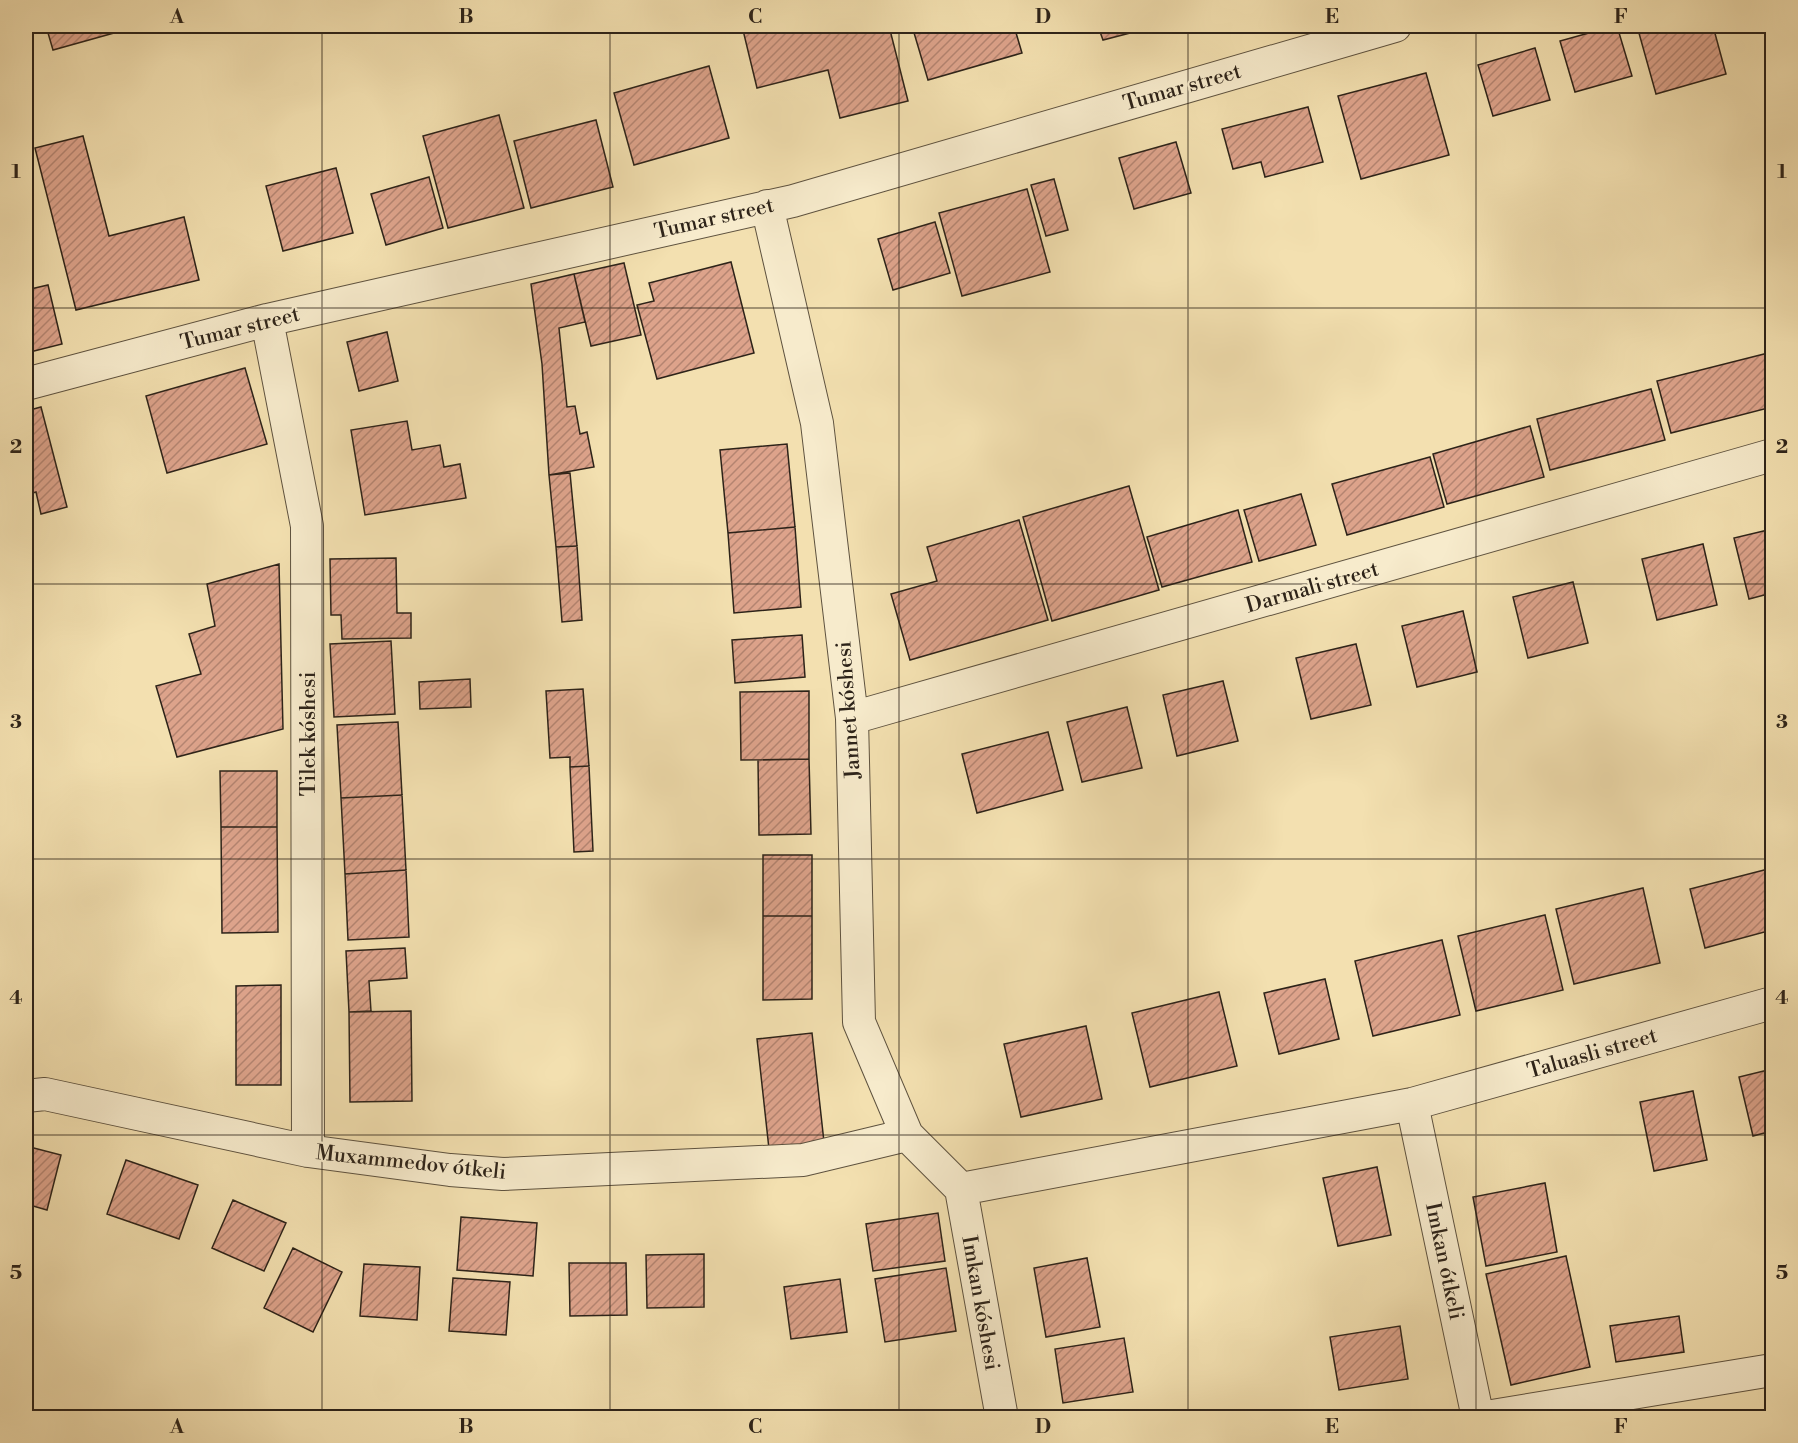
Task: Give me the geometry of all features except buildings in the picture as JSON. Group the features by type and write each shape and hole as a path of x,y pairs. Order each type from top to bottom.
{"street":[{"name":"Tumar street","path":"26,384 267,320 767,206 1395,26"},
{"name":"Jannet kóshesi","path":"767,206 817,423 852,718 859,1022 907,1135 961,1189"},
{"name":"Tilek kóshesi","path":"267,320 307,526 309,1151"},
{"name":"Darmali street","path":"852,718 1773,455"},
{"name":"Taluasli street","path":"961,1189 1412,1104 1773,1003"},
{"name":"Muxammedov ótkeli","path":"26,1096 45,1094 309,1151 450,1170 503,1174 803,1160 907,1135"},
{"name":"Imkan ótkeli","path":"1412,1104 1479,1418"},
{"name":"Imkan kóshesi","path":"961,1189 1002,1418"},
{"path":"1479,1418 1773,1370"}]}
